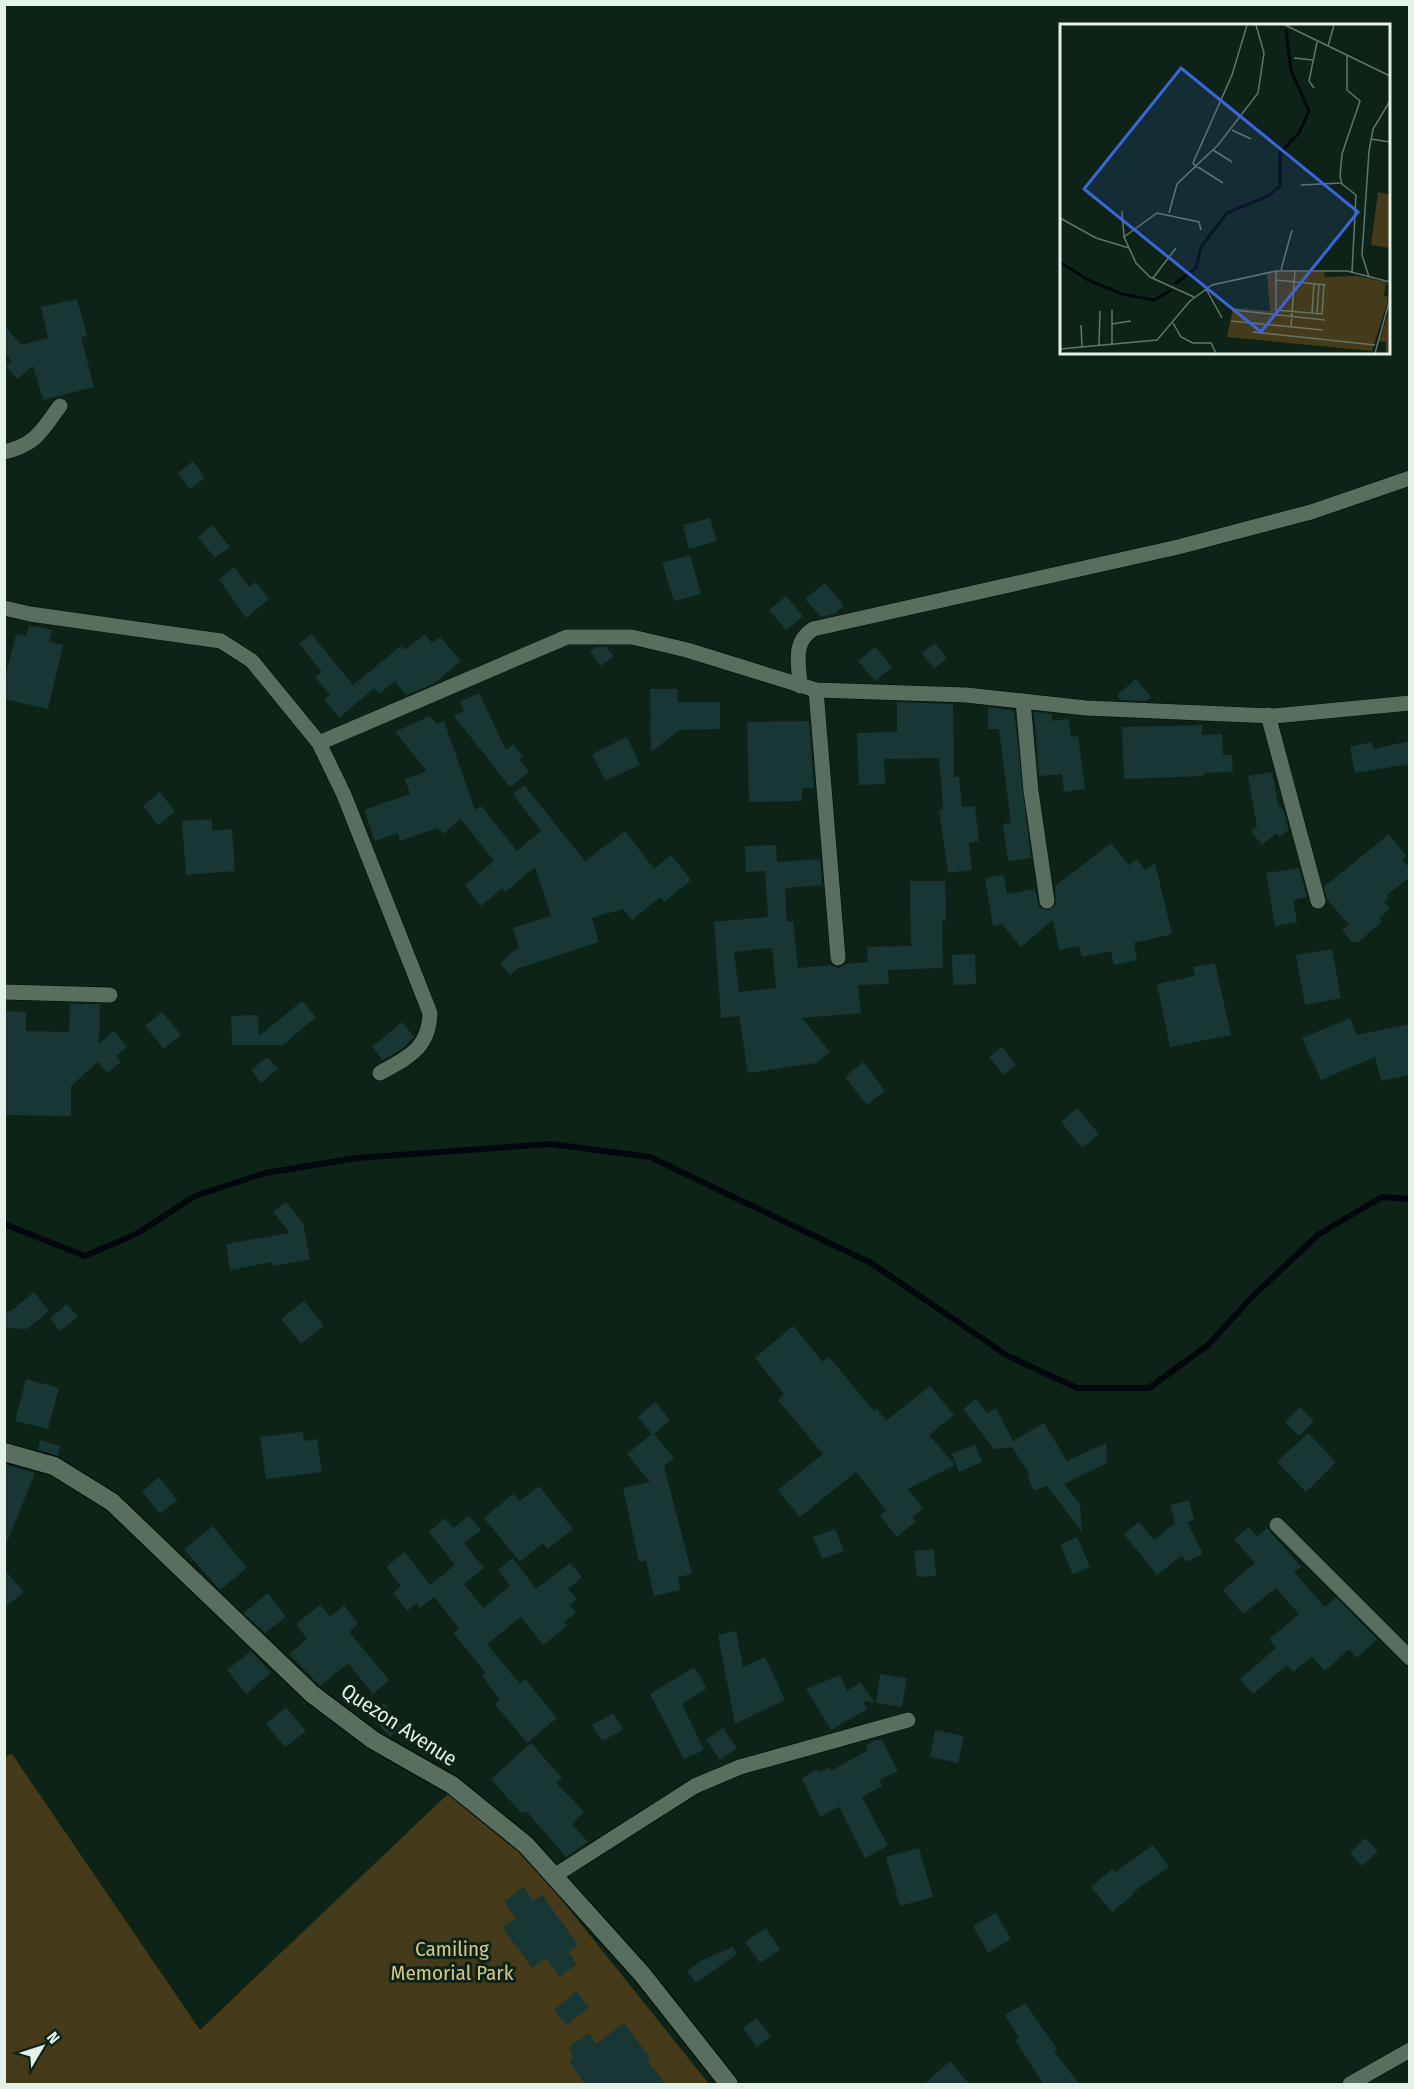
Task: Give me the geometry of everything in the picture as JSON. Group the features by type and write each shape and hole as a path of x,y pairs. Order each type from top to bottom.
{"street":[{"path":"4,452 24,447 36,436 60,405"},
{"path":"800,686 799,645 801,637 813,629 1178,547 1311,512 1410,478"},
{"path":"4,608 30,614 220,640 252,661 319,743 344,795 430,1013 430,1030 420,1047 381,1073"},
{"path":"319,743 567,637 632,637 687,650 816,690 944,694 1086,708 1268,716 1410,702"},
{"path":"816,690 838,958"},
{"path":"1023,701 1031,791 1047,901"},
{"path":"1268,716 1318,901"},
{"path":"4,992 110,995"},
{"name":"Quezon Avenue","path":"4,1452 54,1466 112,1502 312,1694 373,1740 452,1785 526,1845 642,1974 729,2085"},
{"path":"1277,1526 1410,1658"},
{"path":"554,1876 695,1786 740,1767 908,1720"},
{"path":"1350,2085 1410,2050"}],"green space":[{"name":"Camiling Memorial Park","path":"12,1754 200,2030 450,1792 533,1864 709,2084 5,2084 4,1757"}],"building":[{"path":"77,299 87,336 81,337 94,387 43,400 33,366 17,379 6,366 12,361 4,352 4,325 21,345 48,338 41,307"},
{"path":"193,461 205,478 190,489 178,473"},
{"path":"710,518 717,541 689,549 683,525"},
{"path":"212,525 230,547 215,558 198,537"},
{"path":"690,555 701,594 674,601 662,563"},
{"path":"234,567 249,587 256,582 269,599 246,618 219,579"},
{"path":"825,583 844,606 834,614 821,617 805,599"},
{"path":"786,596 803,616 786,630 769,610"},
{"path":"29,625 52,630 49,642 63,645 48,709 4,699 4,682 16,634 26,636"},
{"path":"311,634 353,685 401,646 405,650 425,634 432,643 440,637 461,661 433,684 406,695 395,681 379,694 374,688 339,718 324,699 330,695 315,677 322,672 299,644"},
{"path":"935,643 947,658 934,669 922,653"},
{"path":"596,647 606,647 614,656 601,666 590,652"},
{"path":"875,647 892,667 875,681 858,661"},
{"path":"1136,679 1151,697 1146,701 1120,700 1117,695"},
{"path":"650,689 677,689 678,702 720,702 720,729 680,730 651,752"},
{"path":"479,693 506,750 513,744 523,756 519,759 529,772 510,787 454,716 464,711 460,702"},
{"path":"897,702 953,704 954,777 959,777 962,807 975,806 979,841 969,843 972,870 948,873 939,810 943,809 939,758 884,759 885,784 859,785 857,733 897,732"},
{"path":"988,707 1014,711 1031,858 1008,861 1003,824 1011,823 999,729 988,729"},
{"path":"1034,712 1052,714 1052,721 1069,719 1071,737 1078,736 1085,789 1064,792 1062,774 1039,776"},
{"path":"430,716 437,724 444,721 475,810 481,806 517,851 541,831 513,794 524,785 585,861 625,831 654,869 671,855 691,880 664,902 660,897 632,920 623,909 592,918 599,942 519,968 510,975 500,963 519,947 513,928 551,916 535,867 505,892 502,888 481,906 465,885 494,861 461,819 443,834 438,828 400,841 398,833 375,841 364,810 410,794 405,779 427,771 395,732"},
{"path":"809,721 814,788 802,788 802,801 749,802 747,722"},
{"path":"1202,725 1202,735 1222,734 1223,755 1232,755 1233,772 1204,773 1204,776 1124,779 1122,727"},
{"path":"627,737 640,765 605,781 592,754"},
{"path":"1410,741 1410,764 1355,773 1350,747 1372,742 1374,749"},
{"path":"1272,772 1278,804 1284,811 1289,830 1279,837 1276,833 1262,845 1251,831 1257,826 1248,776"},
{"path":"160,792 175,812 158,825 143,806"},
{"path":"212,819 212,831 232,829 235,871 186,875 182,821"},
{"path":"1389,834 1406,856 1402,859 1410,869 1410,877 1387,895 1389,898 1384,902 1390,909 1379,918 1382,922 1358,942 1352,942 1342,930 1349,925 1327,899 1324,887"},
{"path":"1111,843 1129,865 1137,859 1145,870 1155,863 1172,934 1134,943 1137,960 1114,965 1111,951 1082,957 1079,946 1059,950 1053,920 1021,947 1002,924 993,926 985,878 1004,875 1007,894 1035,889 1039,907 1049,910 1056,904 1055,886"},
{"path":"776,845 777,862 820,859 822,885 785,888 787,922 793,921 798,968 831,965 839,968 846,964 868,962 867,947 911,946 910,881 945,881 946,921 942,921 943,968 888,970 889,984 858,985 861,1013 802,1018 830,1052 816,1063 748,1073 739,1016 721,1018 714,922 768,917 765,871 746,872 745,846","holes":["772,948 776,988 739,992 734,952"]},
{"path":"1299,868 1307,897 1293,900 1297,922 1275,926 1266,873"},
{"path":"1332,949 1341,998 1305,1005 1296,955"},
{"path":"975,954 976,984 953,985 952,955"},
{"path":"1215,963 1231,1035 1170,1047 1157,984 1195,976 1193,967"},
{"path":"302,1001 316,1017 283,1045 232,1045 231,1016 258,1015 259,1036"},
{"path":"70,1004 100,1004 99,1044 114,1031 127,1047 116,1056 121,1062 108,1073 98,1062 71,1086 71,1116 4,1115 4,1011 26,1012 26,1031 69,1032"},
{"path":"162,1012 181,1035 164,1049 145,1026"},
{"path":"1350,1018 1357,1035 1410,1024 1410,1075 1381,1081 1375,1057 1321,1080 1302,1038"},
{"path":"402,1022 414,1037 402,1049 383,1060 372,1047"},
{"path":"1002,1047 1016,1065 1003,1075 989,1057"},
{"path":"267,1057 278,1069 261,1083 251,1070"},
{"path":"863,1062 885,1091 867,1105 845,1077"},
{"path":"1077,1108 1099,1134 1082,1148 1061,1122"},
{"path":"286,1202 303,1223 310,1259 273,1266 272,1262 230,1270 226,1244 290,1233 273,1212"},
{"path":"34,1292 49,1311 27,1329 4,1328 4,1311 11,1311"},
{"path":"304,1301 324,1326 301,1344 281,1319"},
{"path":"67,1304 78,1317 60,1331 50,1318"},
{"path":"793,1326 823,1362 829,1357 874,1411 877,1409 886,1421 930,1386 954,1415 929,1435 955,1465 908,1489 923,1508 912,1517 916,1521 897,1537 880,1516 886,1510 856,1472 800,1517 778,1490 823,1454 778,1400 784,1394 755,1358"},
{"path":"26,1379 59,1388 48,1429 15,1421"},
{"path":"976,1399 987,1413 996,1408 1013,1441 1044,1423 1067,1461 1106,1443 1107,1463 1064,1484 1080,1504 1082,1532 1047,1486 1034,1491 1027,1476 1030,1475 1012,1447 994,1449 963,1409"},
{"path":"655,1402 670,1420 654,1434 674,1458 664,1466 692,1574 678,1577 680,1590 654,1596 646,1560 639,1562 623,1488 650,1482 627,1454 652,1434 638,1417"},
{"path":"1300,1407 1314,1421 1299,1436 1285,1422"},
{"path":"303,1432 304,1441 317,1439 322,1472 266,1479 260,1437"},
{"path":"1308,1433 1336,1462 1306,1492 1277,1462"},
{"path":"40,1440 60,1446 58,1456 38,1450"},
{"path":"975,1444 982,1462 959,1472 952,1454"},
{"path":"4,1464 35,1473 5,1547 4,1546"},
{"path":"159,1477 177,1500 160,1514 142,1491"},
{"path":"539,1486 573,1529 548,1549 543,1543 520,1562 484,1518 513,1494 520,1501"},
{"path":"1189,1500 1194,1520 1187,1522 1203,1554 1186,1562 1182,1555 1157,1575 1124,1534 1139,1522 1154,1540 1175,1523 1170,1505"},
{"path":"469,1516 481,1530 464,1543 484,1568 464,1584 483,1608 510,1586 498,1570 513,1558 536,1589 570,1563 582,1577 568,1589 577,1599 570,1605 576,1613 564,1622 567,1626 543,1645 521,1617 487,1644 520,1684 525,1679 557,1718 527,1743 495,1704 500,1700 482,1676 486,1673 453,1633 459,1628 434,1597 420,1608 417,1603 407,1611 393,1593 401,1586 386,1567 405,1552 430,1585 455,1565 429,1532 445,1518 453,1528"},
{"path":"213,1526 247,1568 220,1590 184,1549"},
{"path":"1249,1527 1257,1536 1267,1528 1301,1567 1294,1572 1325,1607 1336,1597 1377,1639 1357,1658 1349,1649 1325,1671 1312,1657 1293,1672 1287,1665 1253,1694 1240,1679 1276,1648 1269,1639 1299,1614 1276,1588 1243,1614 1223,1590 1255,1563 1234,1539"},
{"path":"835,1529 844,1551 822,1559 813,1537"},
{"path":"1077,1537 1090,1567 1073,1574 1060,1545"},
{"path":"934,1549 936,1576 917,1577 914,1551"},
{"path":"4,1569 24,1592 4,1608"},
{"path":"268,1593 286,1617 265,1633 243,1613"},
{"path":"320,1605 330,1617 344,1605 358,1624 349,1632 389,1680 373,1694 348,1663 320,1686 289,1654 307,1639 296,1624"},
{"path":"736,1631 743,1667 765,1657 785,1700 735,1724 718,1635"},
{"path":"251,1651 271,1673 246,1694 227,1670"},
{"path":"694,1667 707,1688 682,1704 704,1750 684,1759 650,1694"},
{"path":"880,1674 907,1678 902,1707 876,1703"},
{"path":"840,1675 847,1691 860,1682 875,1703 863,1701 867,1709 831,1730 806,1689"},
{"path":"384,1703 402,1726 390,1737 369,1715"},
{"path":"286,1707 306,1731 285,1747 266,1724"},
{"path":"613,1713 623,1730 602,1741 592,1725"},
{"path":"723,1728 737,1748 720,1760 706,1740"},
{"path":"935,1730 964,1736 958,1763 930,1757"},
{"path":"882,1740 898,1771 879,1780 882,1786 862,1797 888,1846 865,1858 839,1807 820,1817 802,1778 818,1769 820,1772 829,1767 831,1771 868,1750 866,1745"},
{"path":"531,1743 562,1778 556,1783 584,1812 572,1824 588,1842 566,1857 526,1811 522,1814 491,1779"},
{"path":"1365,1838 1378,1851 1362,1866 1350,1853"},
{"path":"1153,1845 1169,1867 1133,1892 1134,1894 1112,1912 1091,1887 1112,1869 1115,1872"},
{"path":"919,1848 933,1897 900,1906 886,1857"},
{"path":"524,1887 533,1901 542,1895 578,1945 568,1952 577,1964 559,1977 546,1958 532,1968 502,1927 516,1918 504,1901"},
{"path":"996,1913 1011,1939 988,1953 973,1926"},
{"path":"766,1928 780,1950 760,1963 745,1942"},
{"path":"733,1947 737,1954 696,1983 687,1971 702,1960"},
{"path":"576,1991 589,2007 567,2025 554,2010"},
{"path":"1025,2003 1057,2049 1054,2051 1080,2085 1044,2085 1015,2040 1019,2038 1005,2015"},
{"path":"756,2018 771,2036 757,2047 743,2028"},
{"path":"624,2023 650,2058 647,2060 666,2085 585,2085 569,2061 574,2057 568,2048 589,2033 596,2044"},
{"path":"950,2061 970,2085 923,2085"}],"waterway":[{"path":"4,1224 85,1256 138,1233 195,1196 265,1173 357,1158 551,1144 650,1157 871,1263 1008,1356 1077,1388 1149,1388 1208,1345 1253,1296 1319,1234 1382,1197 1410,1199"}]}
